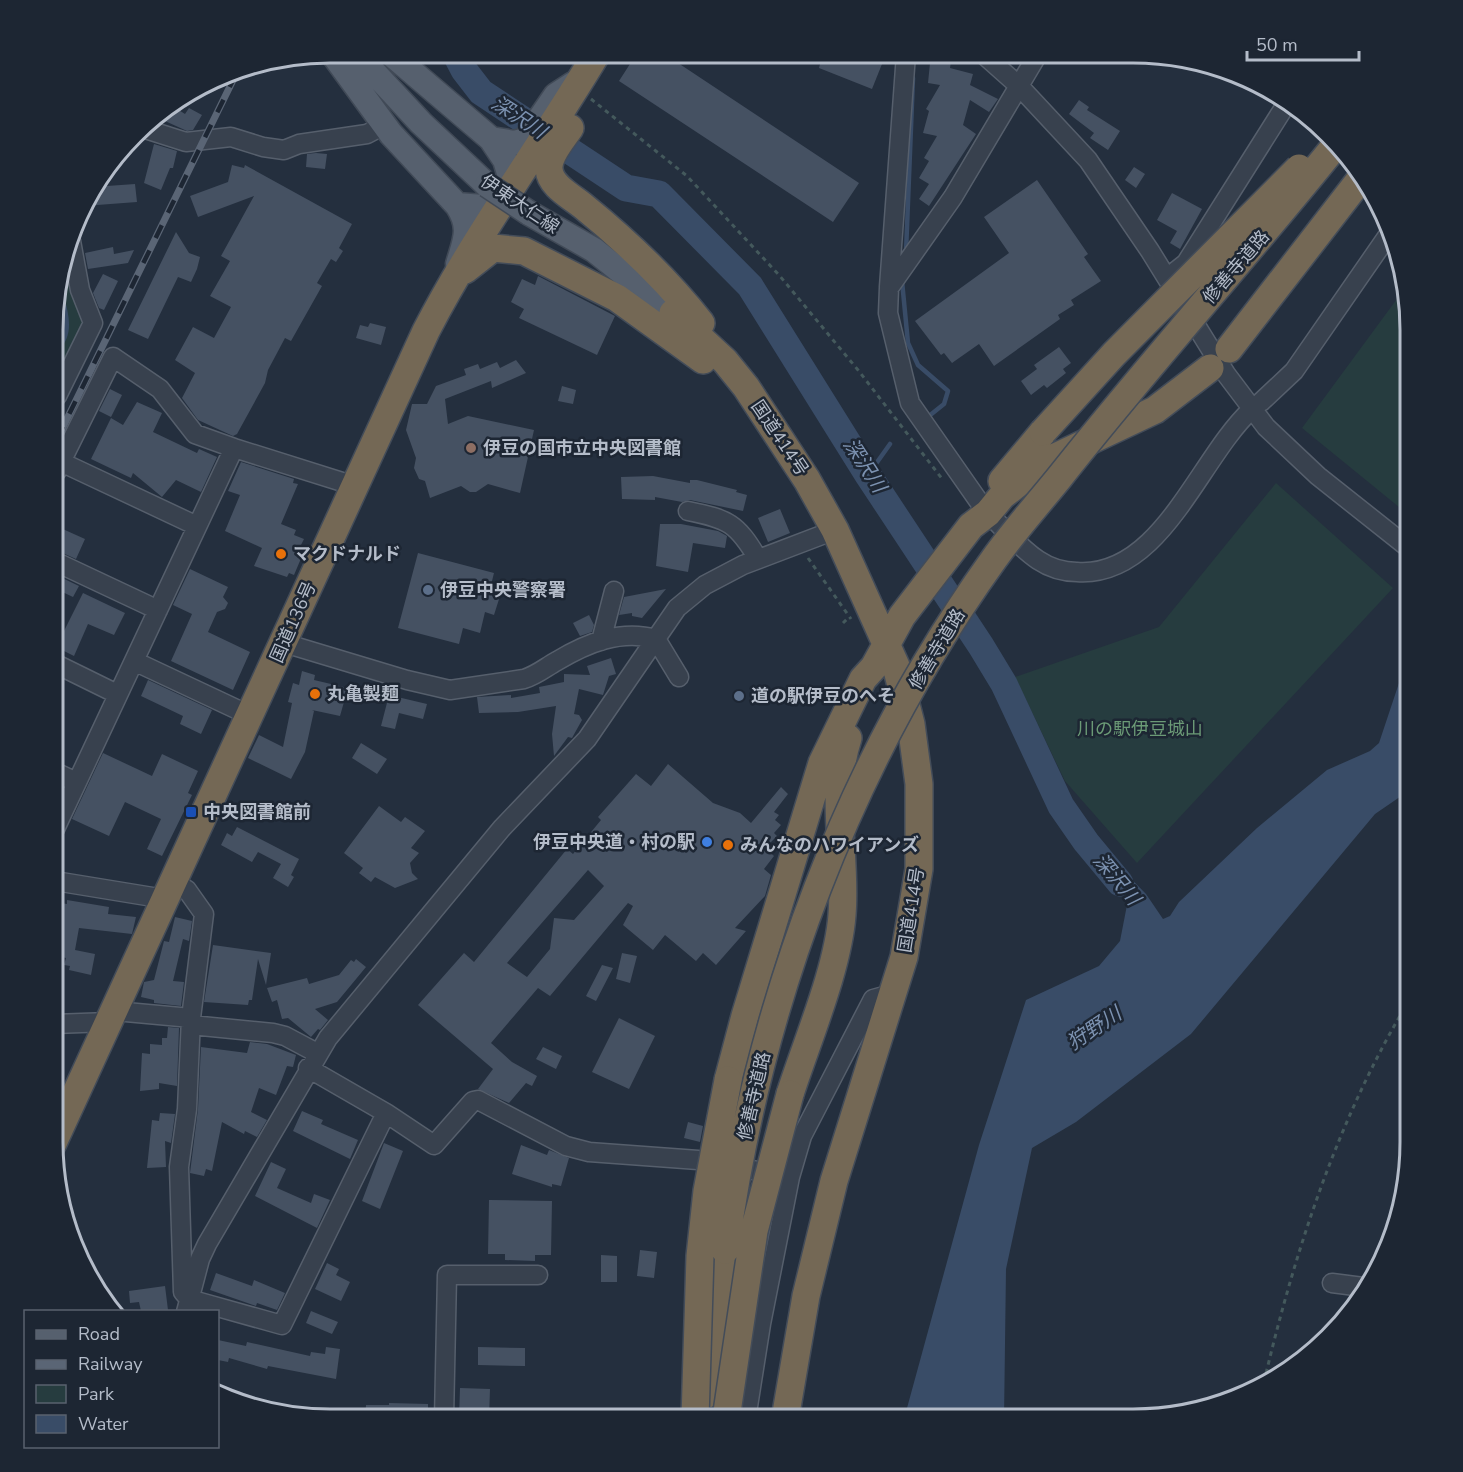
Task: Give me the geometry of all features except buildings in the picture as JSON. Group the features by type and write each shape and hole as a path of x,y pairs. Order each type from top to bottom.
{"highway":[{"name":"国道136号","path":"63,1121 452,280 498,192 538,147 577,94 594,63"},
{"path":"727,1409 754,1232 789,1094 836,954 842,916 843,889 837,803 838,774 850,730 870,686 880,656 902,615 1043,432 1189,277 1325,144"},
{"path":"538,147 553,182 606,224 684,301 711,334 725,361"},
{"name":"修善寺道路","path":"707,1409 714,1319 746,1129 789,965 850,811 915,684 995,558 1108,417 1269,229 1331,151"},
{"path":"980,515 1046,462 1155,410 1219,359 1356,184"},
{"path":"498,192 524,252"},
{"path":"452,280 493,249 524,252 616,298 700,358 733,391 766,418"},
{"name":"国道414号","path":"674,313 725,361 807,480 835,530 880,656 900,680 911,724 920,807 919,869 904,957 834,1181 806,1296 787,1409"},
{"path":"695,1409 700,1256 707,1191 728,1080 748,1005 822,763 862,679 880,656"},
{"name":"修善寺道路","path":"714,1409 725,1250"}],"main road":[{"path":"340,63 384,125 457,205 466,218 467,234 452,280"},
{"name":"伊東大仁線","path":"366,63 422,123 498,192 529,213 594,250 674,313"},
{"path":"402,63 491,139 505,160 498,192 457,205"},
{"path":"491,139 538,147"}],"street":[{"path":"905,63 893,284 888,313 910,403 964,484 980,515 1028,552 1055,568 1085,573 1113,567 1127,560 1156,536 1226,439 1256,406 1294,371 1385,240"},
{"path":"992,63 1019,86 1088,160 1256,406 1266,427 1327,484 1400,541"},
{"path":"893,284 953,197 1033,63"},
{"path":"1167,278 1186,263 1283,109"},
{"path":"152,131 186,142 231,137 263,147 284,150 299,144 368,134 384,125"},
{"path":"63,381 93,323 80,290 74,255"},
{"path":"63,459 113,357 160,389 195,434 355,486"},
{"path":"63,811 234,448"},
{"path":"63,469 197,526"},
{"path":"688,511 728,520 746,538 758,559"},
{"path":"187,1305 200,1259 207,1244 312,1060 358,999 502,828 587,739 677,608 690,595 758,559 835,530"},
{"path":"63,565 158,610"},
{"path":"601,641 614,591"},
{"path":"284,643 407,680 450,690 535,676 565,656 601,641 623,634 641,635 656,639 679,677"},
{"path":"134,661 251,716"},
{"path":"63,667 117,694"},
{"path":"63,776 76,782"},
{"path":"63,882 169,891 186,890 204,914 191,1022 187,1109 179,1167 183,1292 187,1305"},
{"path":"748,1409 761,1324 790,1177 802,1136 873,999 891,994"},
{"path":"63,1023 112,1016 191,1022 285,1036 312,1060 434,1145 473,1101 478,1100 566,1146 589,1152 698,1160 790,1177"},
{"path":"219,1312 282,1325 284,1323 386,1113"},
{"path":"444,1409 447,1275 538,1275"},
{"path":"1332,1283 1357,1286"},
{"path":"187,1305 211,1310"}],"path":[{"path":"577,94 687,176 786,284 858,370 939,478 964,484"},
{"path":"818,575 854,624"},
{"path":"843,623 849,617"},
{"path":"1266,1373 1278,1326 1330,1165 1376,1062 1400,1018"}],"green space":[{"path":"71,267 83,315 82,328 63,370 65,295"},
{"path":"1398,297 1400,508 1302,428"},
{"name":"川の駅伊豆城山","path":"1276,483 1393,588 1137,863 1065,781 1015,677 1159,627"}],"water":[{"path":"65,301 69,326 63,345"},
{"name":"狩野川","path":"1400,681 1400,797 1375,814 1191,1034 1076,1122 1032,1148 1006,1269 1004,1409 907,1409 979,1145 1026,1000 1099,966 1120,941 1127,905 1124,893 1093,860 1100,847 1146,894 1163,919 1170,916 1179,902 1257,828 1327,770 1370,751 1379,743"}],"waterway":[{"name":"深沢川","path":"460,63 481,92 626,188 659,194 750,286 868,475 1004,684 1061,806 1086,842 1120,883"},
{"path":"906,252 913,78"},
{"path":"902,281 908,343 918,365 948,391 944,404 929,416"},
{"path":"868,475 890,444"}],"railway":[{"path":"63,427 232,81"}],"place":[{"name":"伊豆の国市立中央図書館","path":"471,448"},
{"name":"マクドナルド","path":"281,554"},
{"name":"伊豆中央警察署","path":"428,590"},
{"name":"丸亀製麺","path":"315,694"},
{"name":"道の駅伊豆のへそ","path":"739,696"},
{"name":"中央図書館前","path":"191,812"},
{"name":"伊豆中央道・村の駅","path":"707,842"},
{"name":"みんなのハワイアンズ","path":"728,845"}]}
